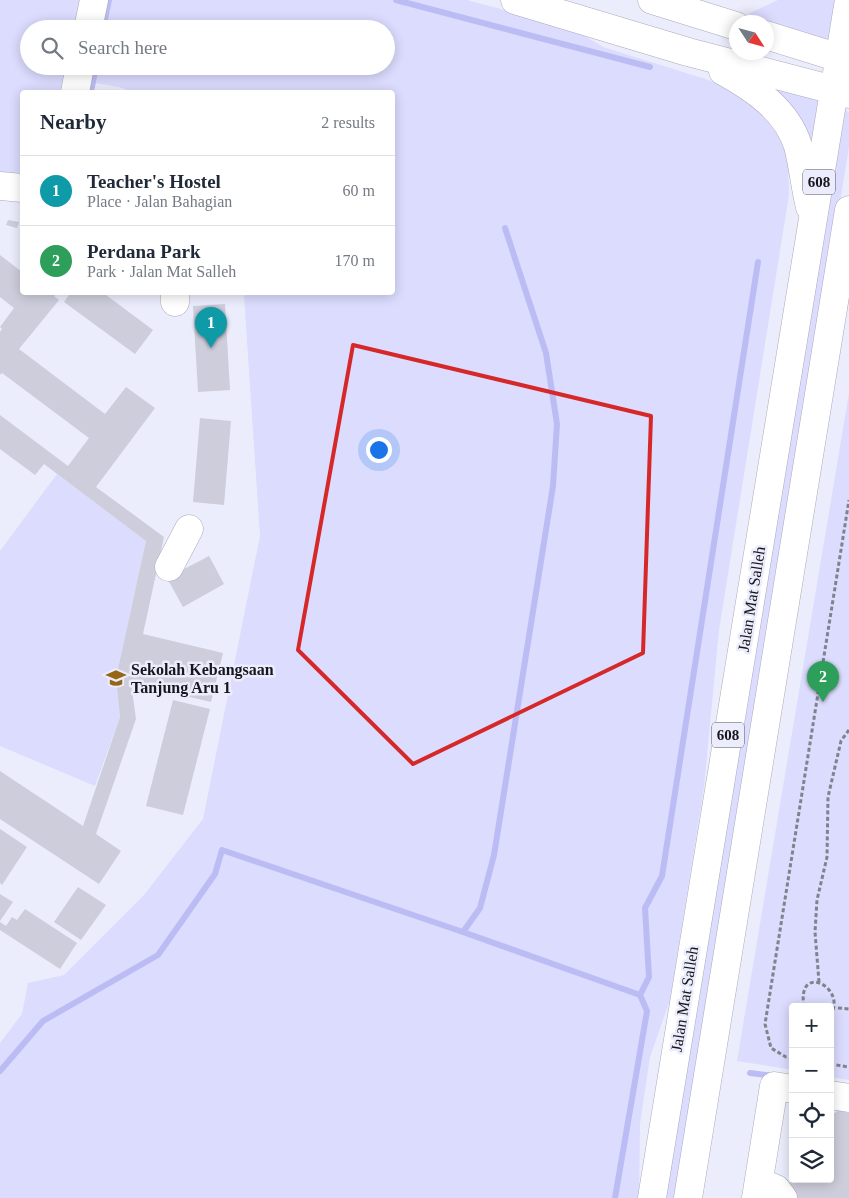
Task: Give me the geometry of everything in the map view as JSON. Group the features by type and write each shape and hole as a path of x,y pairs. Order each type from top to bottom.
{"main road":[{"path":"90,20 94,0"},
{"path":"515,0 688,52 842,93"},
{"path":"652,0 729,24"},
{"path":"680,8 723,0"},
{"name":"Jalan Mat Salleh","path":"652,1198 813,217 842,93 849,0"},
{"path":"774,38 845,60"},
{"path":"688,52 752,87 788,123 798,146 813,217"},
{"path":"75,90 78,75"},
{"path":"0,186 20,188"},
{"name":"Jalan Mat Salleh","path":"688,1198 849,210"},
{"path":"170,567 189,529"},
{"path":"783,1198 776,1189 757,1190 774,1086 789,1088"},
{"path":"834,1096 849,1098"}],"path":[{"path":"789,1057 771,1048 765,1024 849,500"},
{"path":"820,982 815,932 817,900 827,857 828,797 841,741 849,730"},
{"path":"803,1003 802,998 806,989 814,983 820,982 832,985"},
{"path":"834,1012 840,1002"},
{"path":"838,1008 849,1009"},
{"path":"834,1065 849,1068"}],"highlighted area":[{"path":"353,345 651,416 643,653 413,764 298,650"}],"shaded area":[{"path":"0,0 84,0 81,20 20,20 20,75 70,75 67,90 20,90 20,179 0,178"},
{"path":"102,0 467,0 572,28 603,47 712,81 744,96 774,123 788,159 789,195 719,630 704,787 670,1000 650,1057 640,1124 639,1198 0,1198 0,1043 22,1014 28,983 64,975 144,895 203,819 260,536 244,296 395,295 395,90 127,90 89,82 90,75 395,75 395,20 99,20"},
{"path":"778,0 835,0 828,40 774,22 774,15 748,14"},
{"path":"758,78 818,101 811,153"},
{"path":"845,109 849,113 849,147 677,1198 664,1198 842,110"},
{"path":"849,393 849,1080 834,1078 834,1003 789,1003 789,1069 737,1061"},
{"path":"57,474 146,541 116,678 120,717 95,786 0,746 0,551"}],"building":[{"path":"8,220 19,222 17,228 6,225"},
{"path":"0,255 20,270 20,295 55,295 59,300 19,349 105,414 126,387 155,408 96,487 164,537 143,634 223,653 211,702 131,683 136,719 96,834 121,851 99,884 0,819 0,771 83,826 120,717 116,678 146,541 44,464 35,475 0,449 0,415 68,466 89,438 2,373 0,375 0,332 2,329 0,327 14,308 0,297"},
{"path":"69,295 106,295 153,330 135,354 64,302"},
{"path":"225,304 230,390 198,392 193,306"},
{"path":"200,418 231,421 224,505 193,502"},
{"path":"209,556 224,584 183,607 167,578"},
{"path":"173,700 210,709 183,815 146,806"},
{"path":"0,829 27,847 2,885 0,883"},
{"path":"78,887 106,905 81,940 54,922"},
{"path":"0,894 13,902 0,921"},
{"path":"25,909 77,943 60,969 0,930 0,922 6,926 12,917 17,920"},
{"path":"839,1110 849,1113 849,1198 781,1198 790,1183 834,1183 834,1113"}],"waterway":[{"path":"105,20 109,0"},
{"path":"396,0 650,67"},
{"path":"91,90 94,75"},
{"path":"0,1071 43,1021 158,955 215,874 222,850 463,932 480,908 494,855 553,486 557,424 546,353 505,228"},
{"path":"640,995 649,977 645,908 662,876 758,262"},
{"path":"463,932 640,995 647,1011 615,1198"},
{"path":"750,1073 774,1076"}],"place":[{"name":"Teacher's Hostel","path":"211,348"},
{"name":"Sekolah Kebangsaan Tanjung Aru 1","path":"116,678"},
{"name":"Perdana Park","path":"823,702"}]}
